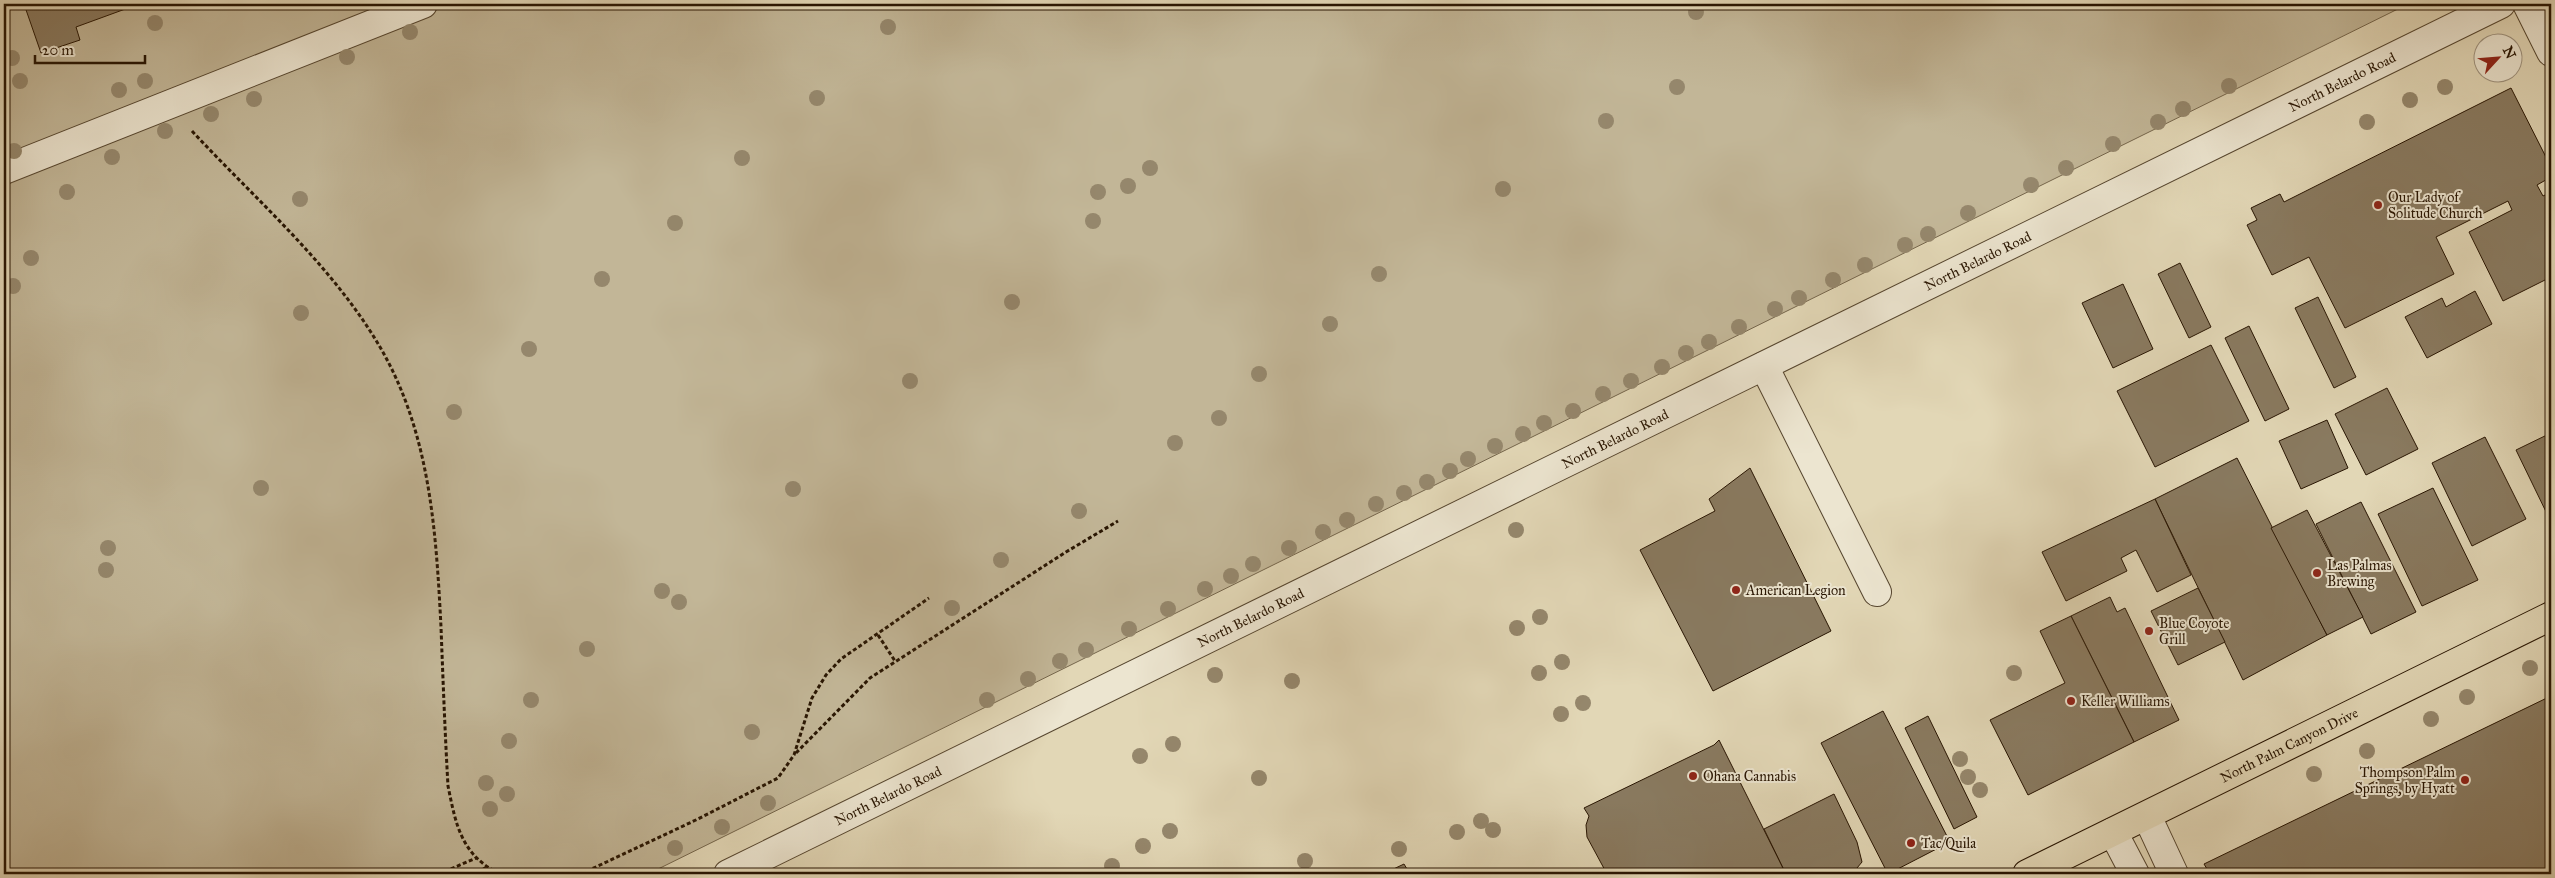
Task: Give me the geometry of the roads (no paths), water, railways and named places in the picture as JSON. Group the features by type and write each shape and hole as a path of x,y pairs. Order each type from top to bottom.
{"main road":[{"name":"North Palm Canyon Drive","path":"2027,874 2551,616"}],"street":[{"path":"4,170 422,4"},
{"name":"North Belardo Road","path":"728,874 2501,4"},
{"path":"2527,4 2551,52"},
{"path":"1764,366 1877,592"},
{"path":"2147,816 2174,874"},
{"path":"2114,832 2135,874"}],"place":[{"name":"Our Lady of Solitude Church","path":"2378,205"},
{"name":"Las Palmas Brewing","path":"2317,573"},
{"name":"American Legion","path":"1736,590"},
{"name":"Blue Coyote Grill","path":"2149,631"},
{"name":"Keller Williams","path":"2071,701"},
{"name":"Ohana Cannabis","path":"1693,776"},
{"name":"Thompson Palm Springs, by Hyatt","path":"2465,780"},
{"name":"Tac/Quila","path":"1911,843"}]}
